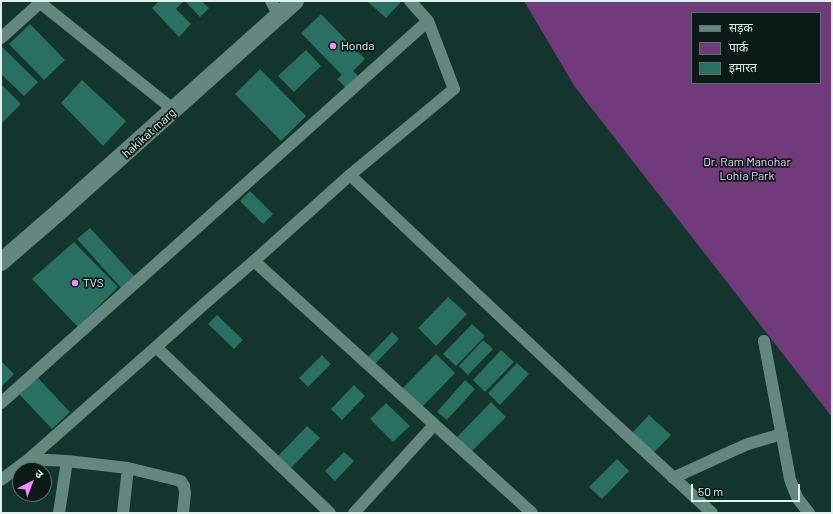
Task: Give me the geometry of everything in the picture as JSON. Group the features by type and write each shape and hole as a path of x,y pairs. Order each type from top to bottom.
{"street":[{"name":"hakikat marg","path":"1,262 174,110 275,8 295,1"},
{"path":"1,480 29,459 350,175 454,89 428,21 410,1"},
{"path":"1,38 40,2 174,110"},
{"path":"1,402 428,21"},
{"path":"350,175 712,513"},
{"path":"254,261 532,513"},
{"path":"764,341 790,479 798,499 809,513"},
{"path":"156,347 330,513"},
{"path":"354,513 434,425"},
{"path":"673,478 748,444 782,434"},
{"path":"29,459 67,461 128,468 181,481 184,486 185,493 183,513"},
{"path":"59,513 67,461"},
{"path":"123,513 128,468"}],"green space":[{"name":"Dr. Ram Manohar Lohia Park","path":"524,1 832,1 832,417 575,87"}],"building":[{"path":"159,1 184,1 176,9 191,24 179,37 152,8"},
{"path":"185,1 201,1 209,8 200,17"},
{"path":"367,1 402,1 386,18"},
{"name":"Honda","path":"321,14 365,59 353,71 359,77 347,89 337,79 342,75 301,33"},
{"path":"30,24 65,60 44,80 9,44"},
{"path":"1,47 38,82 24,96 1,74"},
{"path":"306,50 321,66 294,92 278,76"},
{"path":"260,69 306,116 281,141 235,94"},
{"path":"82,80 126,121 103,146 61,103"},
{"path":"1,84 21,104 1,124"},
{"path":"250,191 273,214 263,224 240,201"},
{"path":"90,228 136,278 123,290 77,239"},
{"name":"TVS","path":"74,242 118,287 78,327 32,279"},
{"path":"448,297 467,314 436,346 418,328"},
{"path":"217,315 243,340 234,349 208,324"},
{"path":"472,324 485,336 456,366 443,354"},
{"path":"392,332 399,339 374,365 367,358"},
{"path":"483,340 493,349 468,375 459,366"},
{"path":"501,350 514,362 485,392 473,380"},
{"path":"436,354 455,373 422,407 402,389"},
{"path":"322,355 331,364 308,387 299,378"},
{"path":"1,361 14,374 1,387"},
{"path":"517,363 529,374 500,405 488,393"},
{"path":"37,377 70,412 52,429 19,394"},
{"path":"465,380 475,389 447,420 437,412"},
{"path":"354,385 365,396 342,420 331,409"},
{"path":"491,402 506,417 470,453 455,439"},
{"path":"386,403 410,426 393,442 370,419"},
{"path":"649,415 671,435 652,454 631,434"},
{"path":"307,426 320,438 291,468 278,456"},
{"path":"344,452 354,461 335,481 325,471"},
{"path":"617,459 629,471 602,499 589,487"}],"place":[{"name":"Honda","path":"333,46"},
{"name":"TVS","path":"75,283"}]}
